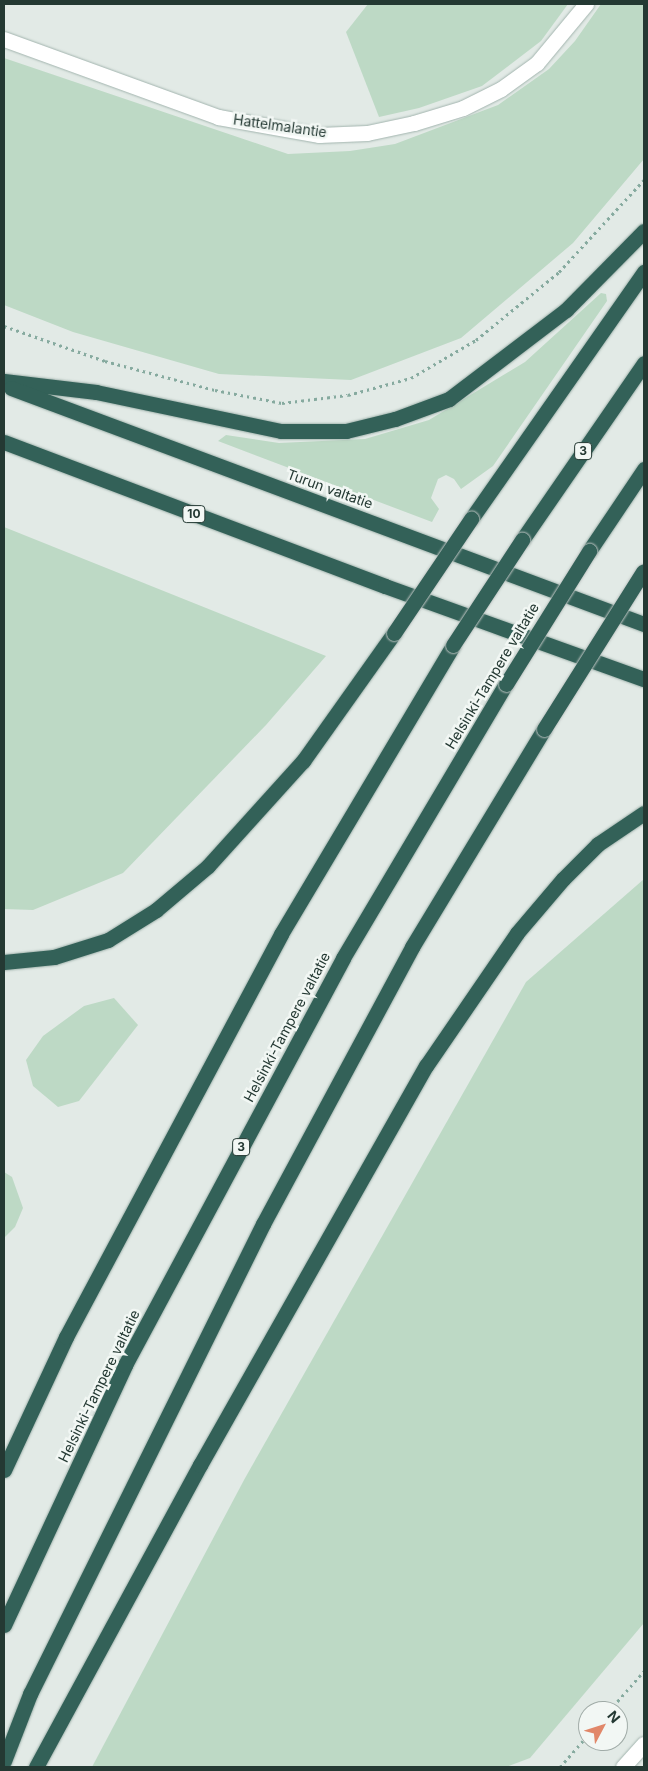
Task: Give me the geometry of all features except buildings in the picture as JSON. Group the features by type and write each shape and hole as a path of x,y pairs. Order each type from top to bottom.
{"highway":[{"path":"4,381 96,392 281,431 346,431 395,419 449,399 566,310 644,231"},
{"path":"4,962 54,957 108,940 156,910 208,866 303,760 394,633 471,519 644,272"},
{"name":"3","path":"4,1470 66,1337 281,934 453,645 522,540 644,363"},
{"name":"Turun valtatie","path":"4,386 644,624"},
{"name":"10","path":"4,442 385,586 644,679"},
{"name":"Helsinki-Tampere valtatie","path":"4,1625 129,1356 342,958 506,684 589,551 644,468"},
{"path":"4,1761 30,1694 263,1224 412,946 643,571"},
{"path":"36,1767 200,1465 426,1066 517,933 562,879 598,844 644,813"}],"street":[{"name":"Hattelmalantie","path":"4,39 218,117 319,135 367,133 414,123 463,108 501,89 537,64 586,4"},
{"path":"623,1767 644,1744"}],"path":[{"path":"4,326 105,361 215,390 282,403 348,395 410,378 476,340 560,272 644,180"},
{"path":"618,1701 644,1671"},
{"path":"560,1767 578,1746"}],"green space":[{"path":"368,4 568,4 541,41 482,86 419,108 379,117 346,32"},
{"path":"601,4 644,4 644,159 573,243 461,338 351,380 219,374 73,332 4,305 4,58 288,154 350,151 395,144 498,105 549,69 575,41"},
{"path":"601,293 606,294 607,301 493,466 461,489 454,479 446,475 438,479 431,498 439,509 432,522 218,441 226,435 279,443 365,439 429,420 525,362"},
{"path":"4,527 326,656 266,725 123,873 33,910 4,909"},
{"path":"644,879 644,1623 530,1758 506,1767 92,1767 244,1480 526,982"},
{"path":"114,998 138,1025 79,1101 58,1107 33,1086 26,1060 43,1036 84,1006"},
{"path":"4,1172 12,1177 23,1208 15,1227 4,1238"}]}
